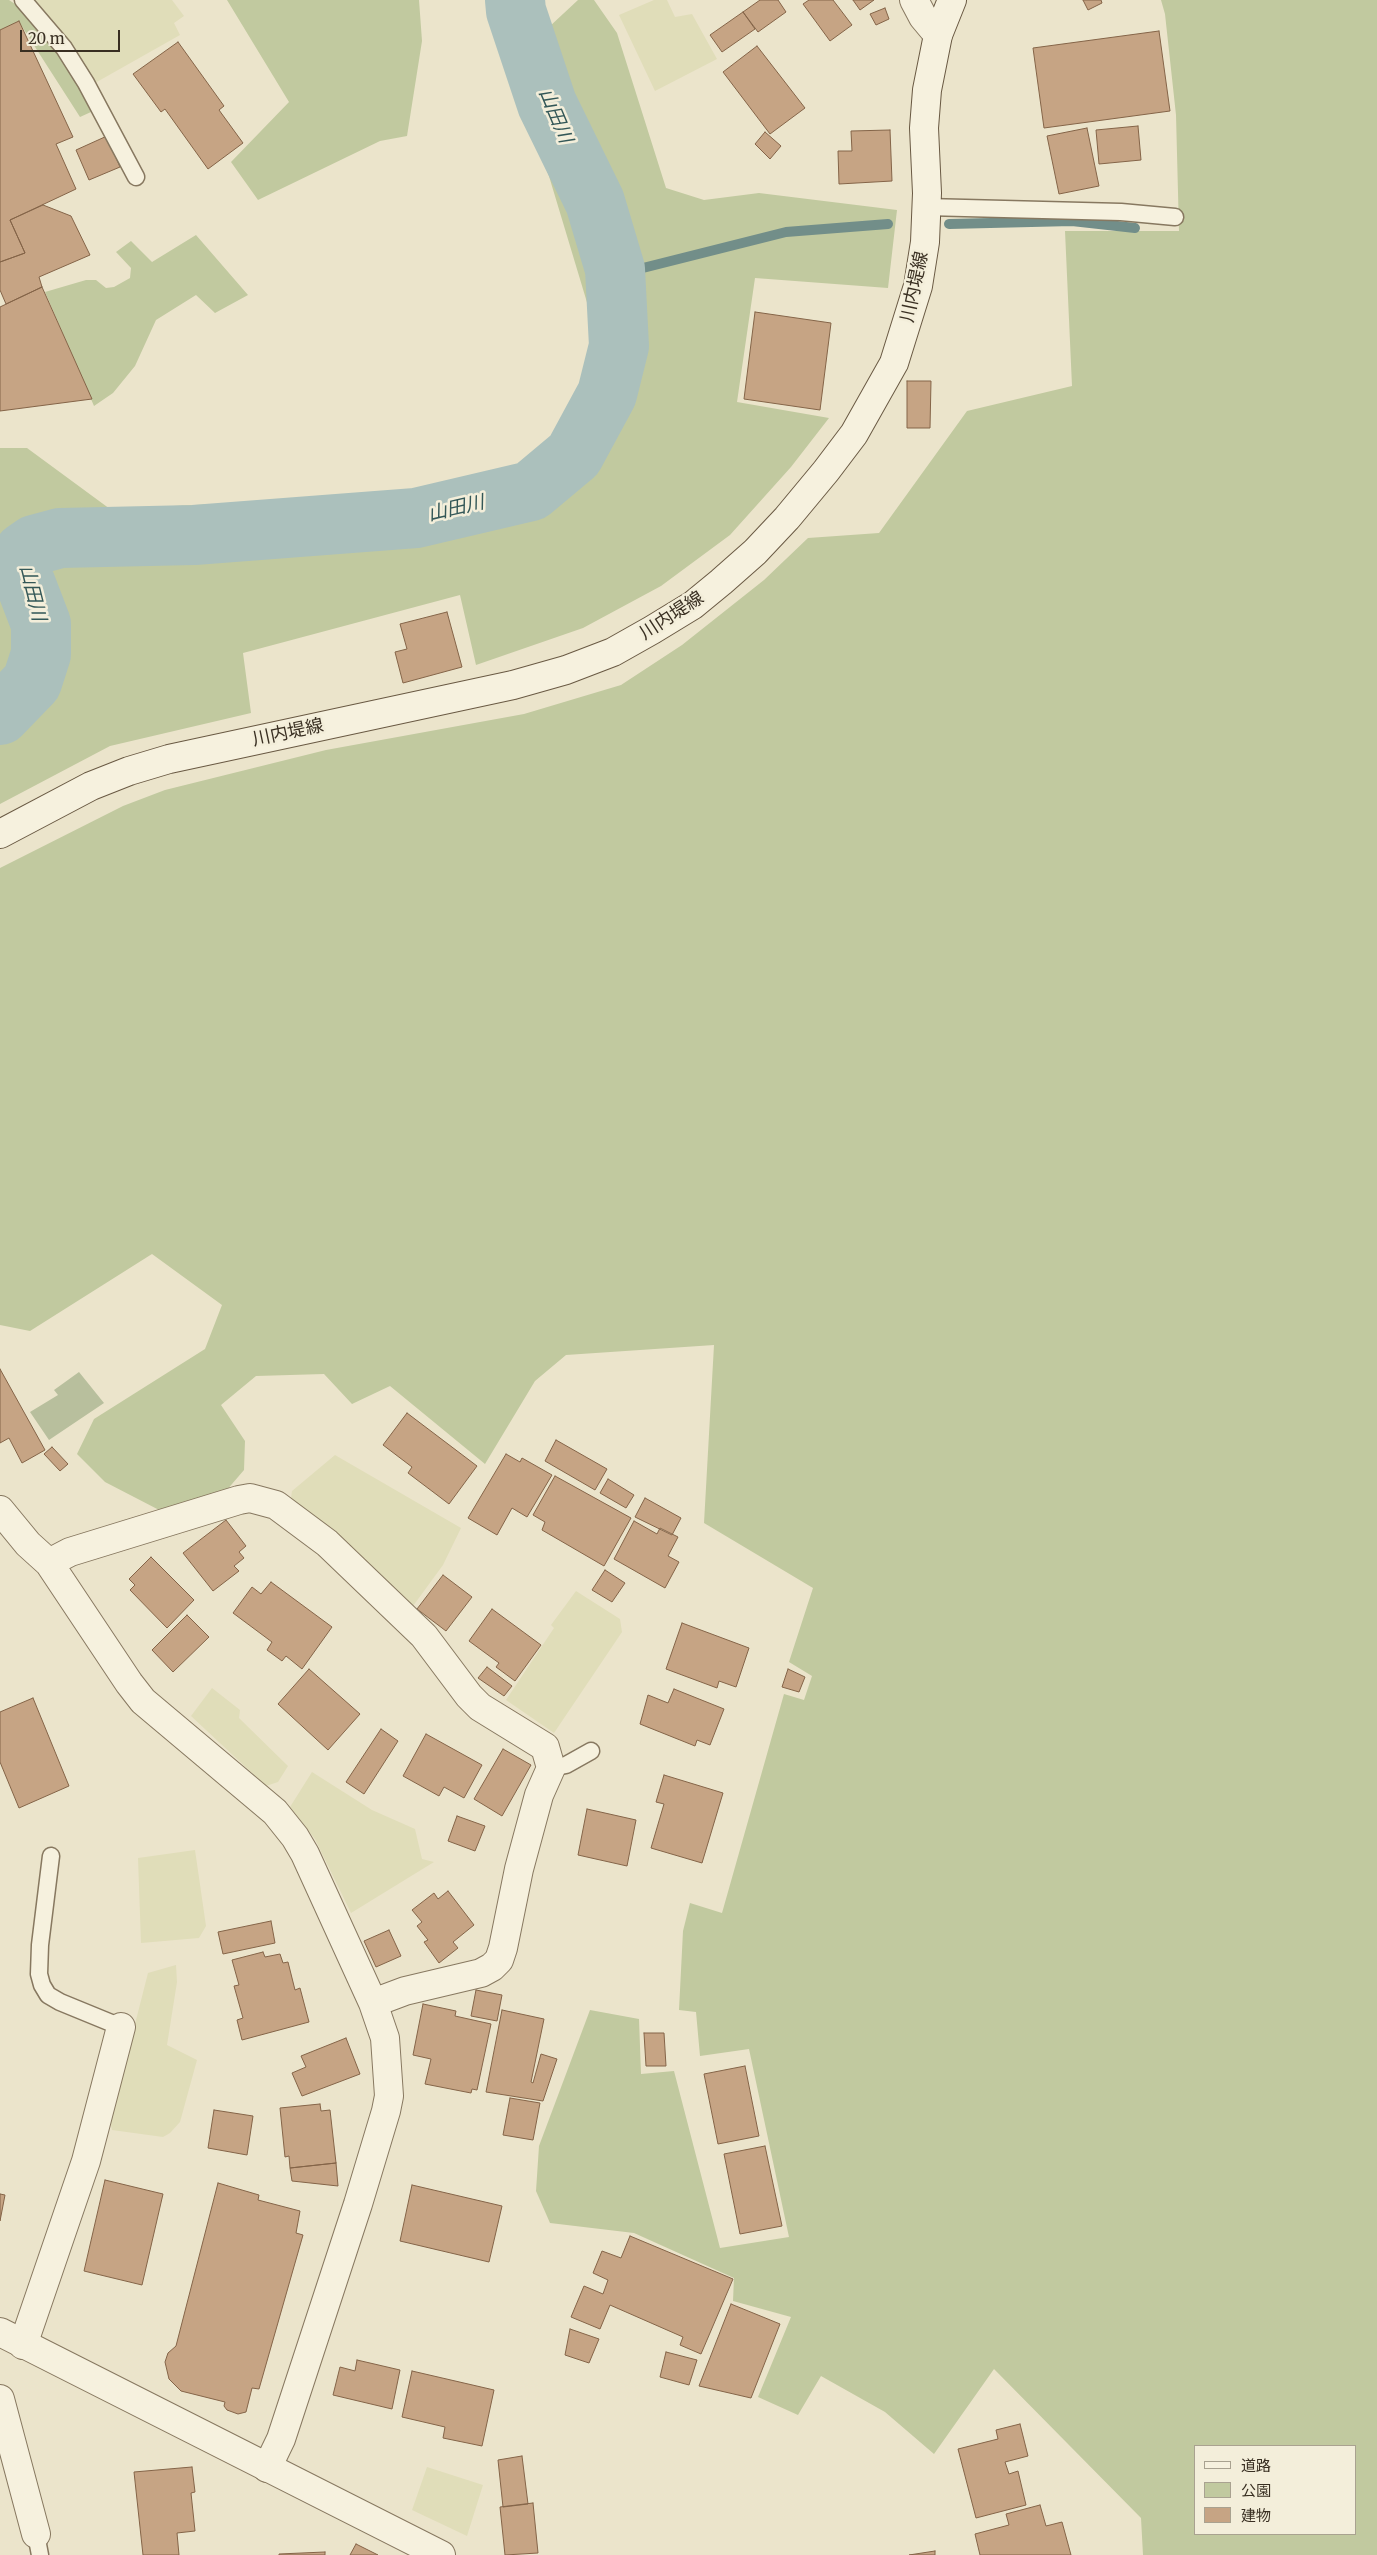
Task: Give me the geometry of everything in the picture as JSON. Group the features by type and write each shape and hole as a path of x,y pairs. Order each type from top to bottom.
{"street":[{"path":"914,0 923,17 938,35"},
{"name":"川内堤線","path":"0,834 91,786 129,770 169,758 504,687 566,670 613,652 693,604 755,552 787,518 854,434 875,400 894,363 918,286 925,242 924,128 929,72 938,35 952,0"},
{"path":"49,1563 70,1552 239,1500 250,1498 276,1505 327,1543 397,1609 424,1636 469,1696 480,1706 545,1748 551,1768 539,1795 519,1869 499,1960 492,1967 481,1973 405,1991 373,2003"},
{"path":"0,1510 28,1544 49,1563 143,1701 275,1812 295,1837 305,1854 373,2003 385,2038 389,2096 386,2111 358,2204 281,2439 267,2468"},
{"path":"121,2027 86,2161 11,2338 441,2555"},
{"path":"0,2399 38,2544"}],"lane":[{"path":"23,0 64,48 86,83 136,176"},
{"path":"926,207 1121,212 1175,217"},
{"path":"551,1768 566,1765 591,1750"},
{"path":"51,1856 40,1945 39,1974 42,1985 48,1994 60,2002 121,2027"}],"shaded area":[{"path":"33,0 172,0 184,16 174,23 180,35 95,83"},
{"path":"654,0 667,0 675,17 692,14 717,59 655,91 619,15"},
{"path":"335,1455 461,1528 443,1565 413,1606 295,1506 291,1498 292,1491"},
{"path":"576,1591 620,1619 622,1632 554,1733 506,1700 554,1628 551,1625"},
{"path":"212,1688 240,1710 239,1718 288,1766 278,1782 266,1786 191,1716"},
{"path":"312,1772 372,1810 415,1829 422,1859 434,1862 351,1913 315,1839 290,1807"},
{"path":"195,1850 206,1926 199,1938 141,1943 138,1858"},
{"path":"176,1965 177,1982 167,2045 197,2060 180,2122 170,2133 163,2137 112,2130 110,2122 148,1973"},
{"path":"427,2467 483,2485 467,2536 412,2510"}],"green space":[{"path":"0,0 9,0 18,6 51,44 75,79 91,112 80,117 19,22 0,30"},
{"path":"227,0 419,0 422,41 407,136 380,141 258,200 231,162 289,102"},
{"path":"578,0 594,0 617,33 666,188 704,200 759,193 897,210 888,288 755,278 737,402 829,418 791,467 730,535 661,586 583,628 476,665 460,595 243,653 251,713 110,746 0,804 0,448 27,448 110,509 470,492 522,475 547,457 595,387 595,329 533,123 551,75 549,27"},
{"path":"1161,0 1377,0 1377,2555 1143,2555 1141,2518 994,2369 934,2454 885,2412 821,2376 798,2415 758,2397 791,2317 733,2301 734,2278 634,2233 550,2223 536,2191 539,2146 590,2010 639,2019 641,2074 674,2071 720,2248 789,2237 749,2049 700,2056 696,2012 679,2010 683,1931 690,1903 722,1913 784,1694 804,1700 812,1676 789,1662 813,1588 704,1523 714,1345 566,1355 535,1381 485,1464 390,1386 352,1404 324,1374 256,1376 221,1405 245,1441 244,1470 220,1498 163,1512 105,1482 77,1454 94,1419 205,1349 222,1305 152,1254 30,1331 0,1325 0,868 123,806 165,790 326,750 524,714 621,685 682,645 764,580 808,538 879,533 967,411 1072,386 1065,231 1179,231 1176,115 1165,14"},
{"path":"196,235 248,295 215,313 196,295 156,320 135,366 113,393 94,406 45,292 86,280 96,280 106,288 114,287 130,278 131,268 116,252 131,241 152,262"},
{"path":"79,1372 104,1403 49,1440 30,1412 58,1395 54,1390"}],"building":[{"path":"760,0 778,0 786,12 758,32 743,12"},
{"path":"809,0 833,0 852,25 830,41 803,4"},
{"path":"853,0 874,0 860,10"},
{"path":"1083,0 1101,0 1102,3 1088,10"},
{"path":"885,8 889,19 876,25 870,14"},
{"path":"743,12 755,29 722,52 710,35"},
{"path":"19,21 73,137 56,144 76,189 10,220 25,253 0,262 0,30"},
{"path":"1159,31 1170,111 1044,128 1033,48"},
{"path":"178,42 224,106 219,110 243,143 208,169 165,109 161,112 133,74"},
{"path":"757,46 805,108 770,134 723,72"},
{"path":"1138,126 1141,160 1099,164 1096,130"},
{"path":"1087,128 1099,186 1059,194 1047,136"},
{"path":"890,130 892,181 839,184 838,151 852,151 851,131"},
{"path":"765,132 781,146 770,159 755,144"},
{"path":"107,136 120,167 89,180 76,150"},
{"path":"43,205 71,216 90,255 39,277 42,287 6,304 0,290 0,262 25,253 10,220"},
{"path":"42,287 92,399 0,411 0,307"},
{"path":"755,312 831,323 820,410 744,399"},
{"path":"907,381 931,381 930,428 907,428"},
{"path":"447,612 462,667 403,683 395,652 407,649 400,624"},
{"path":"0,1369 45,1450 22,1463 9,1438 0,1443"},
{"path":"407,1413 477,1466 449,1504 408,1473 412,1467 383,1445"},
{"path":"556,1440 607,1469 595,1490 545,1461"},
{"path":"52,1447 68,1464 60,1471 44,1454"},
{"path":"506,1454 520,1462 522,1458 552,1475 527,1517 512,1508 497,1535 468,1518"},
{"path":"555,1476 631,1518 604,1566 542,1530 545,1522 533,1515"},
{"path":"608,1479 634,1495 626,1508 600,1493"},
{"path":"645,1498 681,1518 672,1535 635,1517"},
{"path":"226,1520 246,1546 239,1552 244,1558 234,1566 239,1571 213,1591 183,1553"},
{"path":"634,1521 657,1534 660,1528 678,1537 668,1556 679,1562 665,1588 614,1559"},
{"path":"151,1557 194,1600 167,1628 130,1590 135,1585 129,1579"},
{"path":"605,1570 625,1583 612,1602 592,1590"},
{"path":"443,1575 472,1597 446,1631 417,1609"},
{"path":"271,1582 332,1627 302,1669 286,1656 282,1661 267,1650 272,1642 233,1613 252,1587 261,1594"},
{"path":"492,1609 541,1645 515,1681 496,1667 499,1663 469,1641"},
{"path":"187,1615 209,1637 173,1672 152,1650"},
{"path":"682,1623 749,1648 736,1687 719,1681 717,1688 666,1669"},
{"path":"487,1667 512,1686 504,1696 478,1678"},
{"path":"309,1669 360,1714 328,1750 278,1704"},
{"path":"788,1669 805,1677 799,1692 782,1687"},
{"path":"674,1689 724,1709 710,1745 697,1740 695,1746 640,1724 648,1695 668,1703"},
{"path":"33,1698 69,1786 19,1808 0,1762 0,1712"},
{"path":"381,1729 398,1741 364,1794 346,1782"},
{"path":"426,1734 482,1765 464,1798 444,1787 439,1796 403,1776"},
{"path":"503,1749 531,1765 502,1816 474,1799"},
{"path":"664,1775 723,1793 702,1863 651,1848 664,1804 656,1802"},
{"path":"587,1809 636,1820 627,1866 578,1855"},
{"path":"457,1816 485,1826 475,1851 448,1841"},
{"path":"448,1891 474,1925 453,1942 458,1948 439,1963 424,1942 428,1940 417,1926 422,1922 412,1910 434,1893 438,1899"},
{"path":"271,1921 275,1943 223,1954 218,1932"},
{"path":"389,1930 401,1956 376,1967 364,1941"},
{"path":"263,1952 265,1957 280,1954 283,1963 288,1962 295,1990 300,1988 309,2022 242,2040 237,2020 243,2018 234,1986 239,1985 232,1960"},
{"path":"476,1990 502,1995 497,2021 471,2016"},
{"path":"423,2004 456,2011 455,2016 491,2024 477,2090 472,2089 471,2093 425,2084 431,2059 413,2055"},
{"path":"502,2010 544,2019 531,2082 533,2083 541,2054 557,2059 543,2101 486,2092"},
{"path":"644,2033 664,2033 666,2066 646,2066"},
{"path":"346,2038 360,2074 302,2096 292,2073 306,2067 301,2056"},
{"path":"745,2066 759,2136 718,2144 704,2074"},
{"path":"510,2098 540,2103 533,2140 503,2135"},
{"path":"320,2104 321,2111 330,2110 336,2163 290,2168 289,2156 285,2157 280,2108"},
{"path":"214,2110 253,2116 247,2155 208,2148"},
{"path":"765,2146 782,2226 740,2234 724,2154"},
{"path":"336,2163 338,2186 292,2181 290,2168"},
{"path":"105,2180 163,2194 142,2285 84,2271"},
{"path":"218,2183 259,2195 258,2200 300,2211 296,2233 303,2235 259,2389 252,2388 246,2412 238,2414 227,2410 224,2406 225,2402 181,2391 169,2379 165,2362 168,2353 176,2346"},
{"path":"412,2185 502,2206 489,2262 400,2241"},
{"path":"0,2194 5,2195 0,2221"},
{"path":"630,2236 733,2279 701,2354 680,2345 683,2337 610,2305 600,2329 571,2317 584,2286 603,2294 608,2280 593,2273 602,2251 621,2258"},
{"path":"731,2304 780,2324 751,2398 699,2386"},
{"path":"570,2329 599,2339 589,2363 565,2355"},
{"path":"666,2352 697,2360 689,2385 660,2377"},
{"path":"357,2360 400,2370 392,2409 333,2395 340,2367 355,2371"},
{"path":"412,2371 494,2390 482,2446 443,2438 445,2427 402,2417"},
{"path":"1020,2424 1028,2456 1005,2462 1009,2474 1018,2471 1026,2505 976,2518 958,2449 998,2439 996,2430"},
{"path":"522,2456 528,2504 503,2507 498,2460"},
{"path":"192,2467 195,2492 191,2493 195,2531 177,2533 179,2555 143,2555 134,2472"},
{"path":"533,2503 538,2553 505,2555 500,2507"},
{"path":"1040,2505 1046,2526 1062,2522 1071,2555 980,2555 975,2534 1009,2525 1006,2514"},
{"path":"356,2544 378,2555 350,2555"},
{"path":"935,2551 935,2555 909,2555"},
{"path":"325,2552 325,2555 279,2555 279,2554"}],"waterway":[{"name":"山田川","path":"0,715 32,682 41,654 41,624 23,577 21,562 24,552 34,545 60,538 194,535 416,518 531,491 574,455 607,394 619,346 615,269 595,202 547,104 516,11 515,0"},
{"path":"949,224 1072,221 1135,228"},
{"path":"615,275 786,232 888,224"}]}
